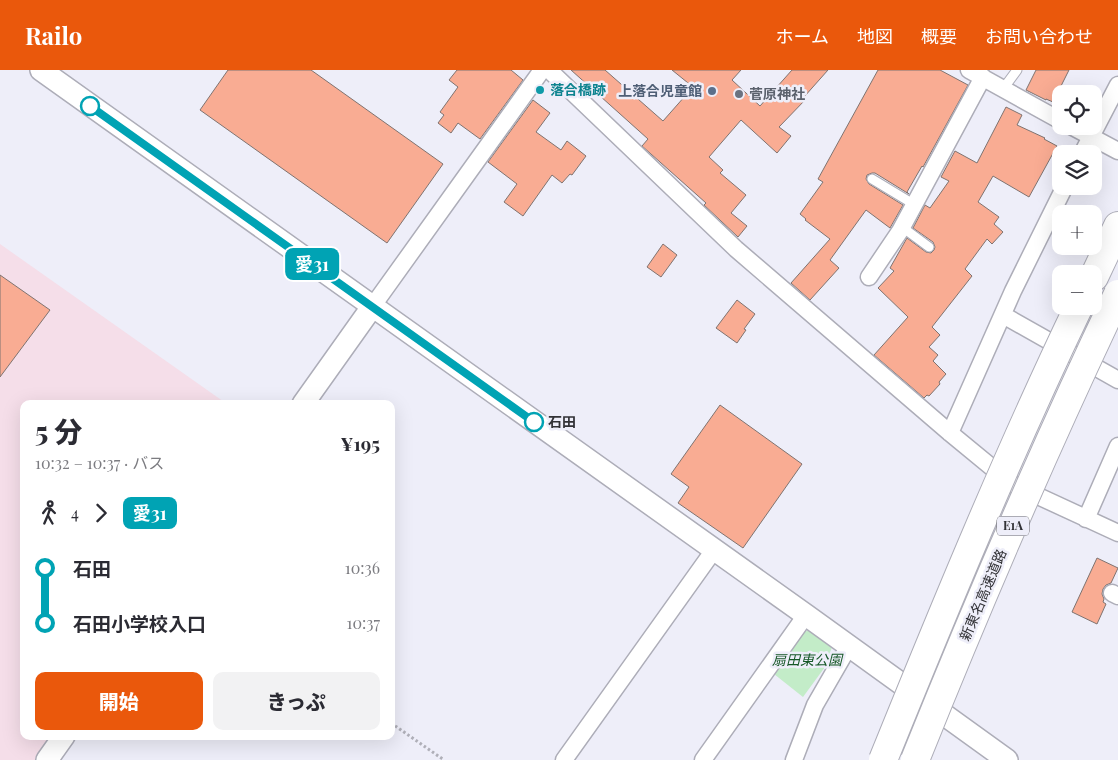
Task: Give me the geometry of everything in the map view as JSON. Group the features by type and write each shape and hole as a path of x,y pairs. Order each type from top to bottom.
{"highway":[{"path":"1099,265 1118,226"},
{"name":"新東名高速道路","path":"915,760 991,575 1080,372 1118,294"},
{"name":"新東名高速道路","path":"884,760 964,564 1051,364 1075,315"}],"street":[{"path":"41,70 806,615 995,756"},
{"path":"306,400 542,70"},
{"path":"549,70 736,248 950,434 1012,484 1118,533"},
{"path":"869,277 915,205 976,74 1052,116"},
{"path":"1086,145 1118,85"},
{"path":"1087,135 1118,151"},
{"path":"950,434 1003,314 1061,195"},
{"path":"1003,314 1118,380"},
{"path":"1086,519 1118,446"},
{"path":"564,760 714,550"},
{"path":"703,760 806,615"},
{"path":"794,760 815,705 849,646"},
{"path":"47,760 61,740"}],"lane":[{"path":"1004,89 1017,70"},
{"path":"872,179 915,205"},
{"path":"902,227 929,246"}],"path":[{"path":"395,726 444,760"}],"shaded area":[{"path":"0,244 221,400 20,400 20,740 49,740 36,760 0,760"}],"green space":[{"name":"扇田東公園","path":"811,630 832,647 825,667 803,697 774,674 803,632"}],"building":[{"path":"228,70 311,70 443,164 387,243 200,110"},
{"path":"457,70 511,70 523,80 480,139 458,123 451,133 438,123 444,115 440,112 458,87 449,80"},
{"path":"571,70 605,70 663,121 693,87 672,70 741,70 732,80 760,106 792,70 828,70 804,97 806,99 779,127 791,136 777,153 741,120 709,157 723,170 720,173 746,195 731,213 747,226 738,237 704,205 706,203 642,146 648,139"},
{"path":"878,70 940,70 968,85 923,167 907,192 909,194 875,173 867,175 866,179 869,184 903,205 890,228 866,210 830,260 839,268 810,300 791,283 830,239 800,214 823,182 818,179"},
{"path":"1036,70 1069,70 1062,85 1052,85 1052,102 1026,90"},
{"path":"533,100 550,113 536,132 561,150 567,141 586,156 572,175 570,174 562,183 552,175 523,216 504,202 517,184 488,162"},
{"path":"1006,107 1022,115 1017,125 1055,145 1052,145 1052,155 1029,197 993,176 978,202 999,217 994,224 1003,232 992,244 987,239 965,269 972,276 932,327 940,335 929,347 938,355 933,361 946,374 929,396 927,395 924,398 874,355 908,317 878,288 894,271 890,268 907,238 926,252 931,253 934,250 933,242 913,228 925,205 930,208 949,181 941,177 955,151 977,163"},
{"path":"663,244 677,255 661,277 647,267"},
{"path":"0,275 50,310 0,377"},
{"path":"737,300 755,314 737,343 716,328"},
{"path":"720,405 802,464 743,548 678,503 689,487 671,474"},
{"path":"1097,558 1118,568 1111,583 1103,589 1103,602 1106,604 1097,624 1072,612"}],"bus line":[{"name":"愛31","path":"90,106 534,422"}],"place":[{"name":"落合橋跡","path":"540,90"},
{"name":"上落合児童館","path":"712,91"},
{"name":"菅原神社","path":"739,94"},
{"name":"石田","path":"534,422"}]}
